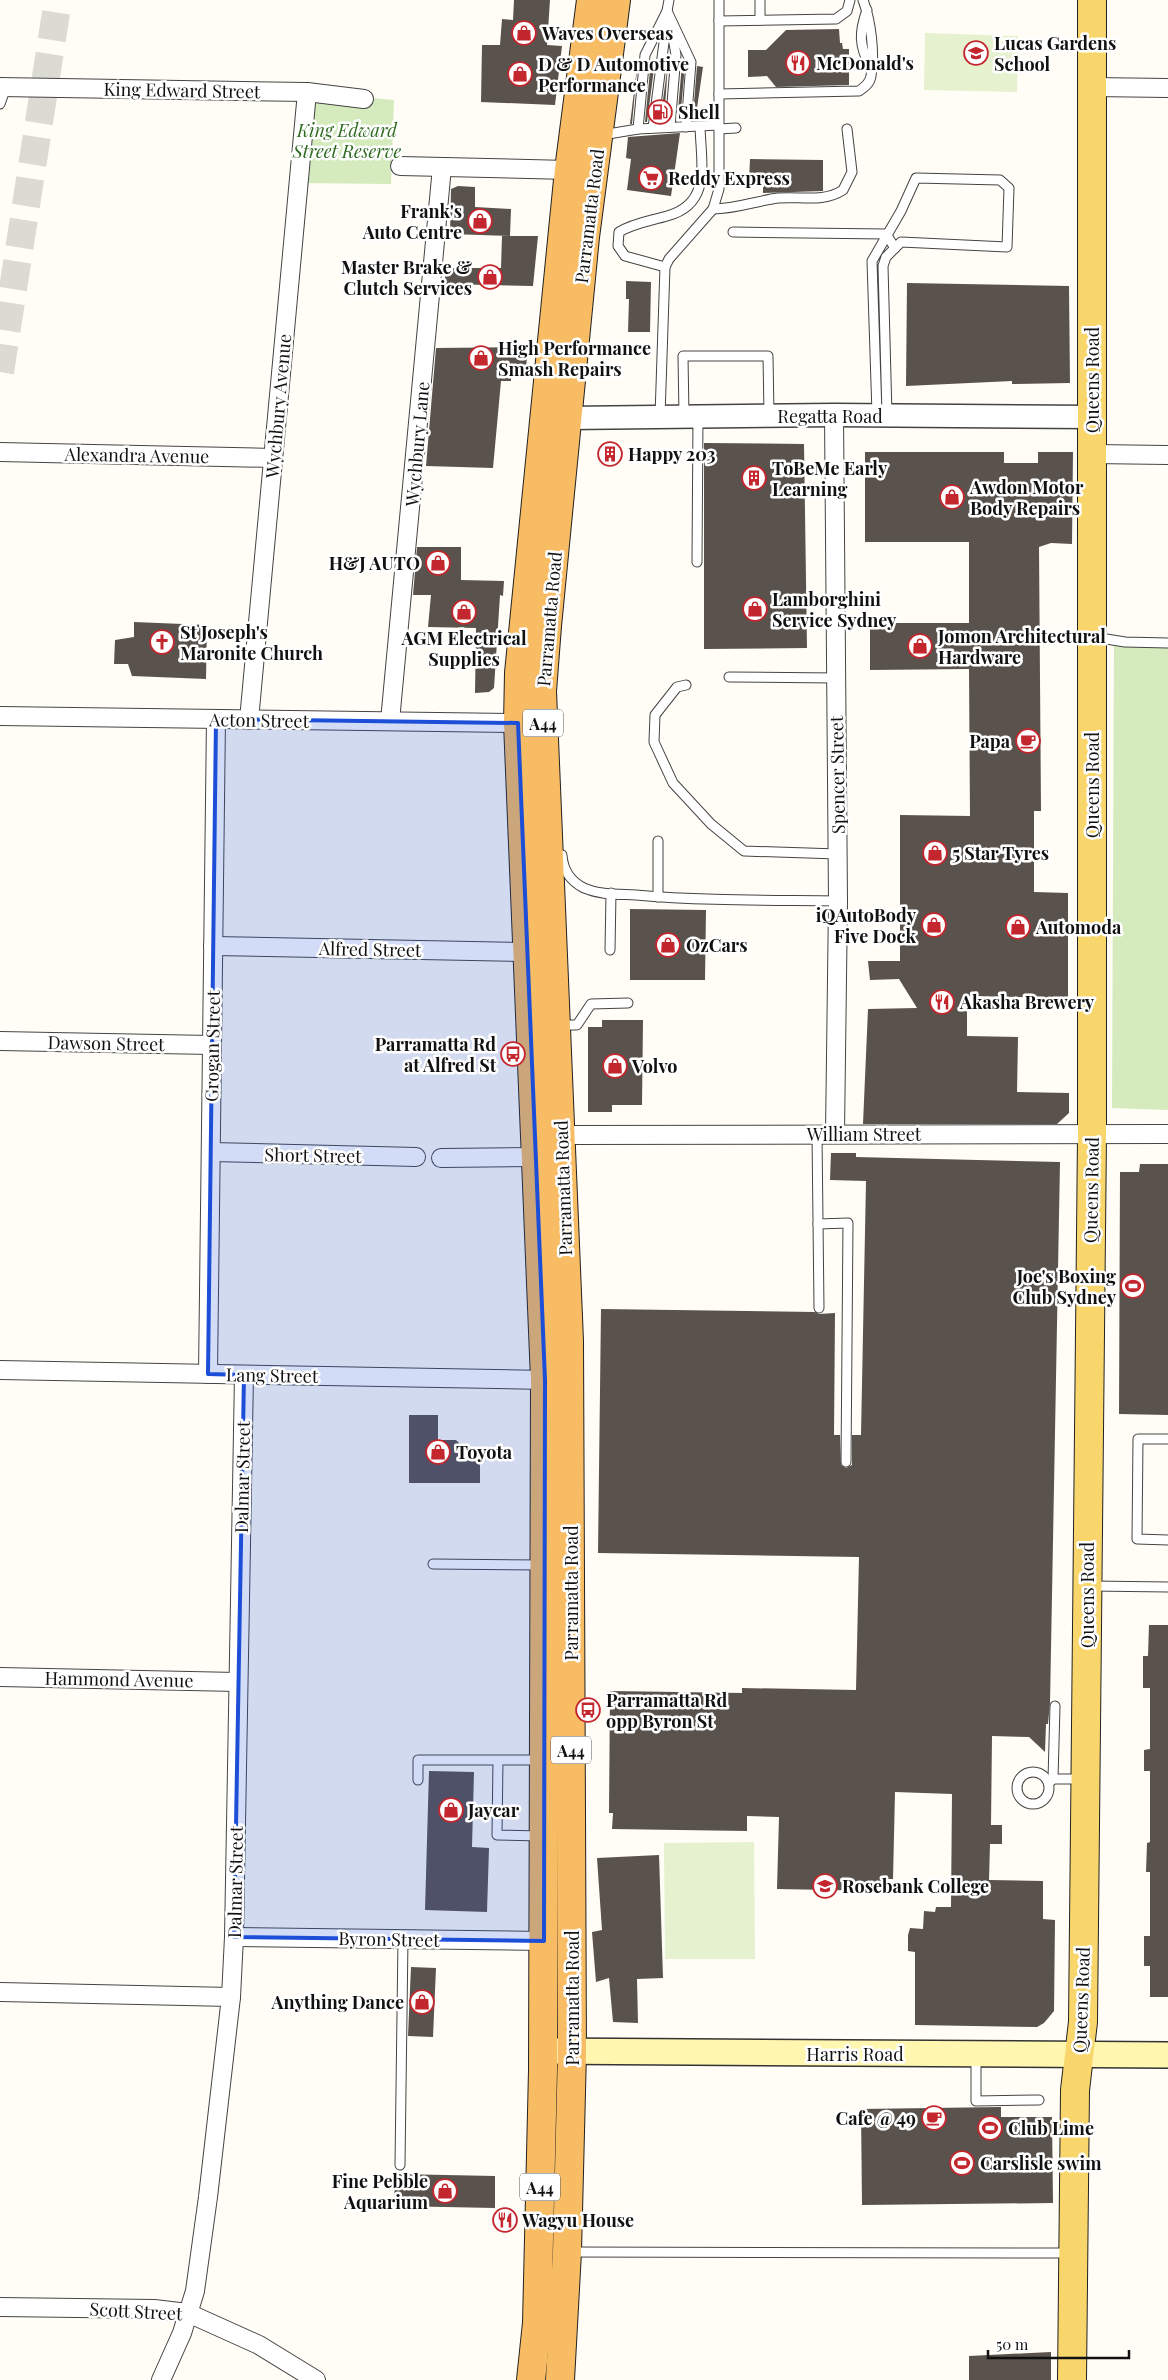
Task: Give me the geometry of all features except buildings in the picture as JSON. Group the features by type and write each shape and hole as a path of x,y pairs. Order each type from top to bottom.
{"highway":[{"name":"Parramatta Road","path":"531,2380 536,2323 543,2051 545,1380 518,723 521,654 569,170 591,0"},
{"name":"Parramatta Road","path":"560,2380 568,2252 572,2052 570,1409 561,1135 545,803 542,691 585,237 616,0"}],"main road":[{"name":"Queens Road","path":"1072,2380 1074,2090 1083,2022 1092,1136 1092,0"},
{"name":"Harris Road","path":"543,2051 1168,2056"}],"street":[{"path":"1092,87 1168,88"},
{"name":"King Edward Street","path":"2,93 307,92 364,99"},
{"name":"Wychbury Avenue","path":"249,720 307,92"},
{"path":"400,166 569,170"},
{"name":"Wychbury Lane","path":"390,721 442,168"},
{"name":"Regatta Road","path":"568,418 834,415 1092,417"},
{"name":"Spencer Street","path":"834,415 838,854 835,1134"},
{"name":"Alexandra Avenue","path":"0,452 273,458"},
{"path":"1092,454 1168,455"},
{"name":"Acton Street","path":"0,716 518,723"},
{"name":"Grogan Street","path":"208,1374 216,719"},
{"name":"Alfred Street","path":"213,946 527,952"},
{"name":"Dawson Street","path":"0,1041 212,1045"},
{"name":"William Street","path":"561,1135 835,1134 1092,1136 1168,1134"},
{"name":"Short Street","path":"211,1152 416,1157"},
{"path":"441,1158 537,1157"},
{"name":"Lang Street","path":"0,1370 545,1380"},
{"name":"Dalmar Street","path":"161,2380 182,2333 195,2291 208,2197 230,1996 234,1937 237,1682 244,1375"},
{"name":"Hammond Avenue","path":"0,1678 237,1682"},
{"name":"Byron Street","path":"234,1937 544,1941"},
{"path":"0,1992 230,1996"},
{"name":"Scott Street","path":"0,2307 154,2309 188,2312 258,2346 316,2380"}],"lane":[{"path":"653,128 669,0"},
{"path":"660,417 665,267 669,259 713,209 719,189 719,0"},
{"path":"760,0 760,20"},
{"path":"719,21 836,20 847,11 850,0"},
{"path":"719,94 851,93 859,91 866,86 871,77 870,26 863,0"},
{"path":"638,129 645,55 668,11"},
{"path":"668,11 691,62 686,127"},
{"path":"668,11 676,55 670,127"},
{"path":"665,267 624,256 618,246 619,232 629,226 686,210 696,199 701,179 700,126"},
{"path":"598,135 638,129 670,127 736,128"},
{"path":"713,209 734,209 778,198 828,198 843,190 852,172 846,129"},
{"path":"916,178 1000,180 1010,188 1007,246 901,242 886,257 882,266 882,416 872,261 901,211 916,178"},
{"path":"733,232 886,234"},
{"path":"886,234 895,248"},
{"path":"697,562 691,416 683,356 768,356 769,416"},
{"path":"1092,637 1125,642 1168,643"},
{"path":"730,677 835,678"},
{"path":"686,685 676,687 655,715 654,742 673,784 711,824 744,851 838,854"},
{"path":"545,803 559,839 565,871 583,887 600,893 658,897 838,901"},
{"path":"658,841 658,897"},
{"path":"610,950 611,893"},
{"path":"556,1025 577,1024 592,1004 628,1003"},
{"path":"817,1134 819,1308"},
{"path":"818,1224 848,1223 846,1462"},
{"path":"1168,1439 1138,1439 1137,1539 1168,1540"},
{"path":"433,1564 545,1565"},
{"path":"1086,1586 1168,1587"},
{"path":"1055,1706 1051,1781 1084,1779"},
{"path":"418,1780 418,1760 543,1760"},
{"path":"498,1761 497,1834 543,1836"},
{"path":"400,2165 403,1939"},
{"path":"976,2055 976,2101 1039,2100"},
{"path":"568,2252 1074,2253"}],"highlighted area":[{"path":"216,719 518,723 545,1380 544,1941 234,1937 244,1375 208,1374"}],"green space":[{"path":"925,33 1018,36 1017,92 924,90"},
{"name":"King Edward Street Reserve","path":"307,92 394,100 391,184 299,183"},
{"path":"1114,637 1168,638 1168,1110 1112,1108"},
{"path":"754,1842 755,1959 665,1959 664,1843"}],"tunnel":[{"path":"0,372 58,0"}],"place":[{"name":"Waves Overseas","path":"524,33"},
{"name":"Lucas Gardens School","path":"976,53"},
{"name":"McDonald's","path":"798,63"},
{"name":"D & D Automotive Performance","path":"520,74"},
{"name":"Shell","path":"660,112"},
{"name":"Reddy Express","path":"651,178"},
{"name":"Frank's Auto Centre","path":"480,221"},
{"name":"Master Brake & Clutch Services","path":"490,277"},
{"name":"High Performance Smash Repairs","path":"481,358"},
{"name":"Happy 203","path":"610,454"},
{"name":"ToBeMe Early Learning","path":"754,478"},
{"name":"Awdon Motor Body Repairs","path":"952,497"},
{"name":"H&J AUTO","path":"438,563"},
{"name":"Lamborghini Service Sydney","path":"755,609"},
{"name":"AGM Electrical Supplies","path":"464,612"},
{"name":"St Joseph's Maronite Church","path":"162,642"},
{"name":"Jomon Architectural Hardware","path":"920,646"},
{"name":"Papa","path":"1028,741"},
{"name":"5 Star Tyres","path":"935,853"},
{"name":"iQAutoBody Five Dock","path":"934,925"},
{"name":"Automoda","path":"1018,927"},
{"name":"OzCars","path":"668,945"},
{"name":"Akasha Brewery","path":"942,1002"},
{"name":"Parramatta Rd at Alfred St","path":"513,1054"},
{"name":"Volvo","path":"615,1066"},
{"name":"Joe's Boxing Club Sydney","path":"1133,1286"},
{"name":"Toyota","path":"438,1452"},
{"name":"Parramatta Rd opp Byron St","path":"588,1710"},
{"name":"Jaycar","path":"451,1810"},
{"name":"Rosebank College","path":"825,1886"},
{"name":"Anything Dance","path":"422,2002"},
{"name":"Cafe @ 49","path":"934,2118"},
{"name":"Club Lime","path":"990,2128"},
{"name":"Carslisle swim","path":"962,2163"},
{"name":"Fine Pebble Aquarium","path":"445,2191"},
{"name":"Wagyu House","path":"505,2220"}]}
